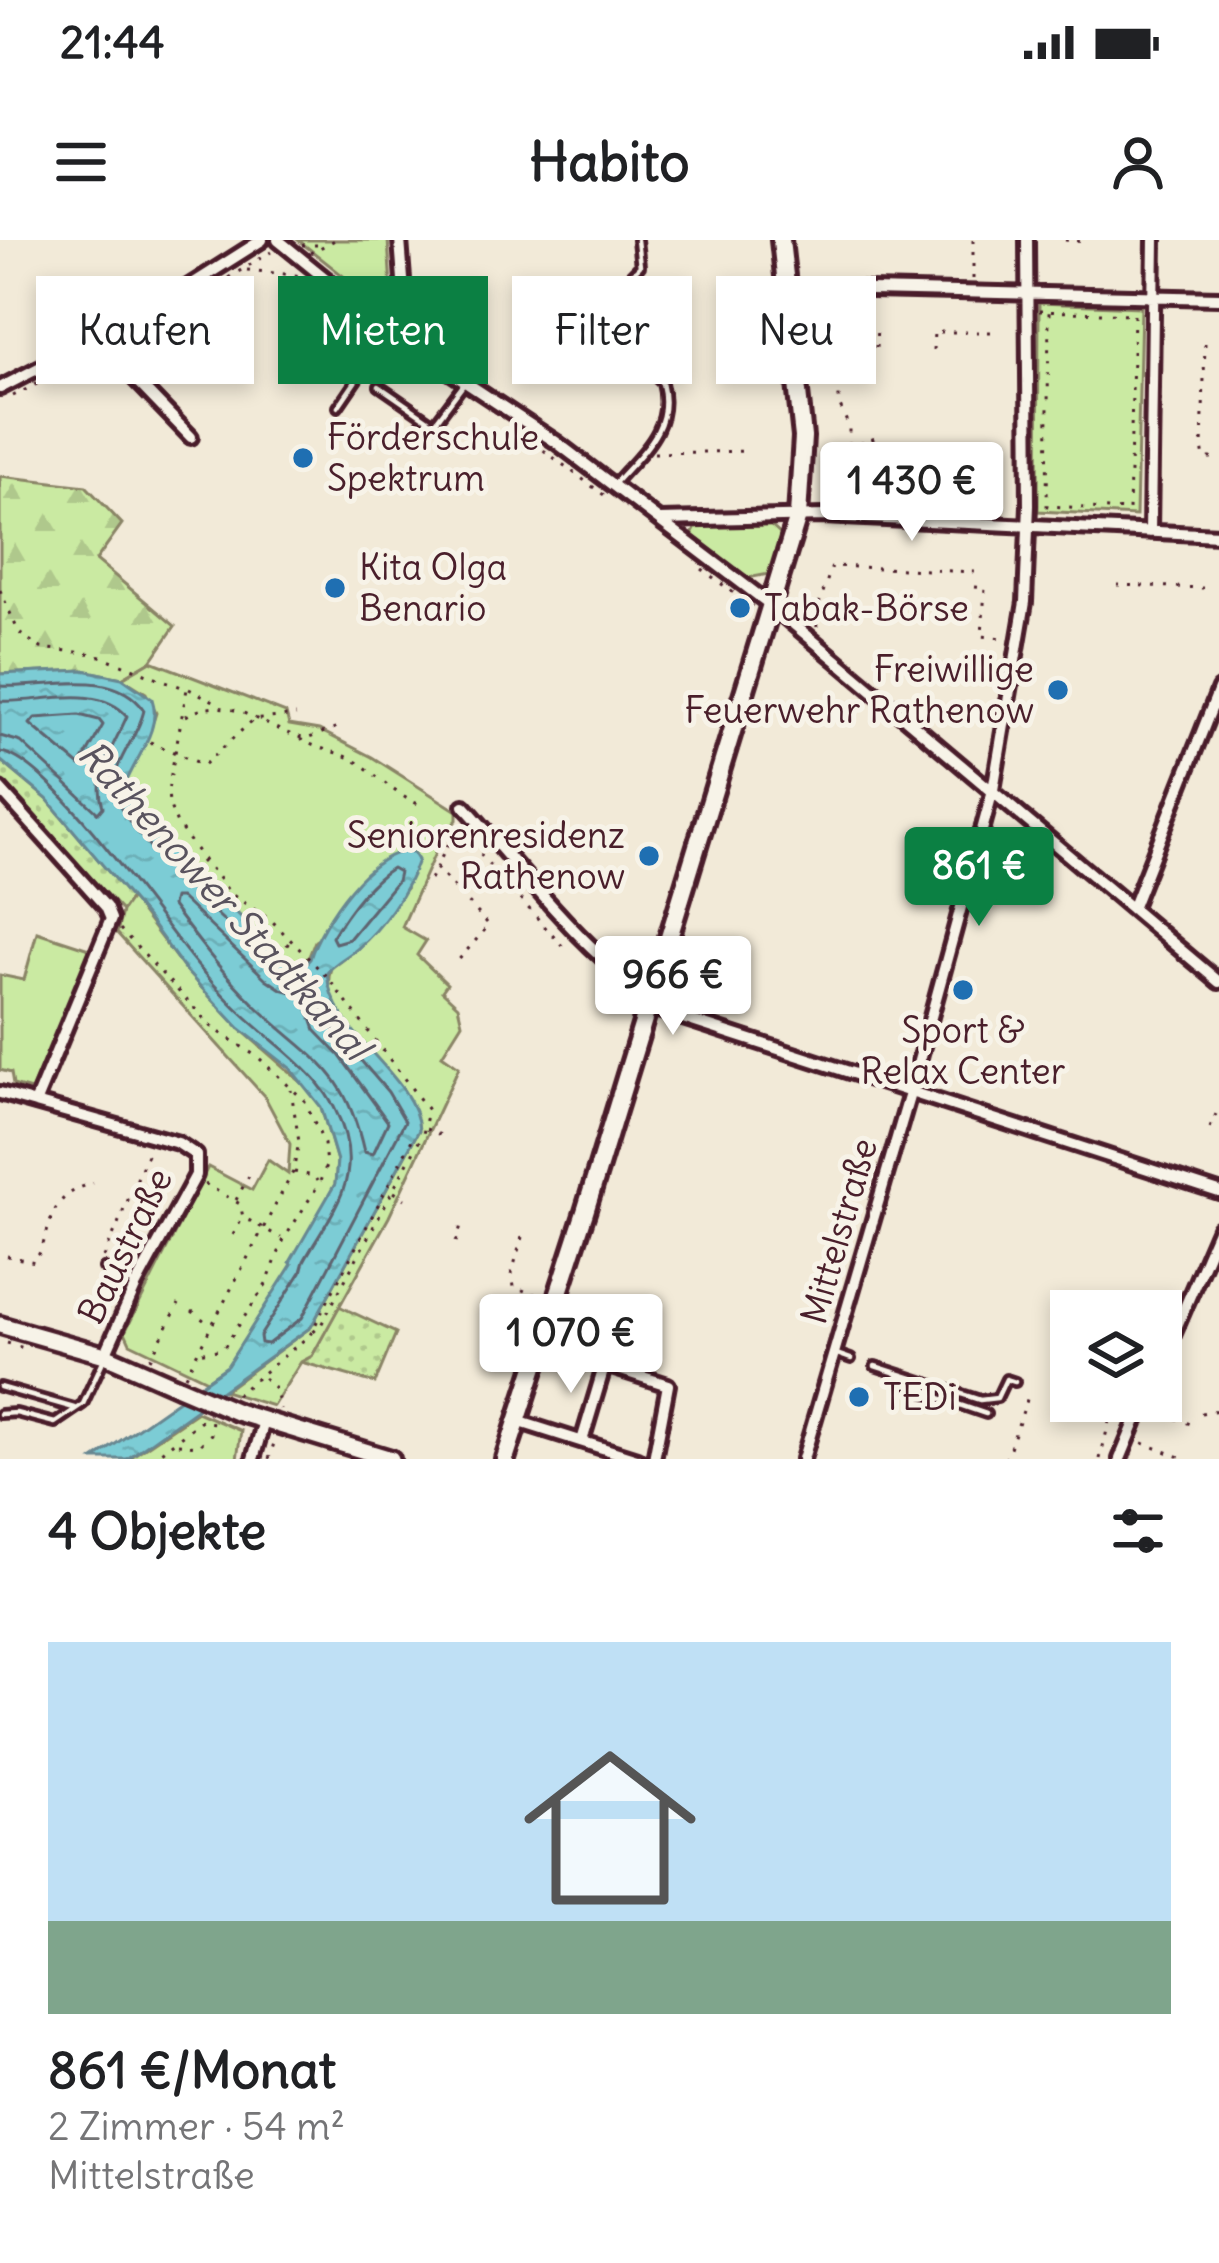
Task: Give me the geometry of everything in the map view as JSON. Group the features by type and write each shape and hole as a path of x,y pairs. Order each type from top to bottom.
{"main road":[{"path":"781,240 785,276"},
{"path":"505,1459 798,516 803,437 797,384"},
{"path":"0,1325 106,1355 181,1383 237,1412 391,1459"}],"street":[{"path":"210,276 262,240"},
{"path":"278,240 321,276"},
{"path":"400,240 403,276"},
{"name":"Mittelstraße","path":"803,1459 993,790 1020,639 1028,526 1027,240"},
{"path":"1150,532 1154,240"},
{"path":"876,289 1219,298"},
{"path":"0,388 36,372"},
{"path":"141,384 191,437"},
{"path":"456,384 556,442 772,607 1219,982"},
{"path":"660,520 798,516 1219,535"},
{"path":"1132,908 1219,689"},
{"path":"0,789 106,907 112,920 35,1103"},
{"path":"464,806 591,946 649,998 714,1026 1219,1192"},
{"name":"Baustraße","path":"0,1093 190,1148 199,1162 106,1355"},
{"path":"1182,1314 1219,1228"},
{"path":"543,1345 668,1385 654,1459"},
{"path":"582,1441 605,1364"},
{"path":"253,1459 264,1421"},
{"path":"517,1421 637,1459"},
{"path":"1120,1459 1135,1422"}],"lane":[{"path":"613,485 663,426 662,383 629,351 624,331 626,280 640,266 638,240"},
{"path":"338,407 355,384"},
{"path":"379,386 434,424 461,388"},
{"path":"104,1268 136,1285"},
{"path":"834,1353 851,1358"},
{"path":"0,1414 55,1423 86,1400 106,1355"},
{"path":"875,1366 980,1400 997,1398 1006,1379 1015,1382"},
{"path":"894,1372 916,1390 986,1414"},
{"path":"0,1387 74,1408"}],"path":[{"path":"314,251 335,240"},
{"path":"973,240 973,291"},
{"path":"1066,240 1086,242"},
{"path":"235,276 272,250 283,258"},
{"path":"245,270 305,276 294,266"},
{"path":"1049,312 1134,314 1130,510 1047,506 1049,312"},
{"path":"876,348 877,325"},
{"path":"933,350 934,332 993,332"},
{"path":"1205,343 1202,447 1204,458 1219,458"},
{"path":"0,402 36,381"},
{"path":"453,384 461,388"},
{"path":"838,384 849,427 849,470 855,478 975,484 975,471 963,459"},
{"path":"847,448 878,437"},
{"path":"530,440 616,504"},
{"path":"642,453 748,451"},
{"path":"880,457 884,479"},
{"path":"818,628 815,616 832,566 975,572"},
{"path":"1117,585 1203,588"},
{"path":"975,587 985,588 982,637 1020,639"},
{"path":"0,590 19,633 41,648 95,654 187,688 321,751 346,756 398,796 418,804"},
{"path":"187,688 169,804 177,824 231,893 291,939 328,978 428,1110 393,1191 321,1325 262,1377 276,1389 280,1409"},
{"path":"183,718 203,707 222,705"},
{"path":"150,742 204,765 253,720 296,715"},
{"path":"295,736 316,738 340,726"},
{"path":"430,879 448,845 476,819"},
{"path":"463,827 470,843 564,948"},
{"path":"192,871 204,860"},
{"path":"436,868 489,926 456,963"},
{"path":"112,920 213,1028 290,1085 305,1101 325,1144 326,1166 320,1184 284,1240 267,1283 232,1339 217,1352 197,1353"},
{"path":"670,931 686,937 714,1026"},
{"path":"281,956 291,939"},
{"path":"181,1383 292,1172 299,1142 290,1085"},
{"path":"1210,1128 1219,1107"},
{"path":"424,1128 443,1136"},
{"path":"310,1335 415,1134"},
{"path":"104,1268 104,1258 155,1137"},
{"path":"236,1201 252,1170"},
{"path":"292,1172 314,1176 320,1184"},
{"path":"196,1175 242,1208 233,1235"},
{"path":"7,1256 35,1262 56,1203 68,1191 93,1183"},
{"path":"393,1191 405,1199"},
{"path":"242,1217 284,1240"},
{"path":"456,1242 463,1219"},
{"path":"522,1237 512,1273 514,1287 534,1294 538,1307 532,1323"},
{"path":"144,1372 179,1304"},
{"path":"192,1311 211,1324"},
{"path":"1006,1459 1030,1391"},
{"path":"1202,1414 1219,1410"},
{"path":"152,1459 176,1443 199,1446 211,1434 212,1417"},
{"path":"1182,1420 1196,1426"},
{"path":"1100,1459 1109,1422"},
{"path":"269,1459 275,1440"},
{"path":"1142,1443 1186,1459"}],"green space":[{"path":"298,240 388,240 390,276 343,276"},
{"path":"1039,303 1141,307 1136,516 1038,511"},
{"path":"0,476 86,486 122,524 96,560 175,626 151,661 122,678 83,670 0,674"},
{"path":"770,525 782,536 769,574 748,578 692,535 696,527"},
{"path":"151,661 286,713 289,725 319,730 372,757 457,811 457,820 444,833 402,927 426,941 417,955 447,984 442,991 458,1006 462,1023 442,1055 459,1067 389,1217 312,1356 301,1362 273,1406 224,1391 311,1327 419,1130 414,1109 350,1028 329,988 331,968 357,949 407,887 315,941 306,964 294,966 281,957 165,845 130,798 128,773 156,713 146,693 122,678"},
{"path":"0,760 47,799 131,898 122,911 0,781"},
{"path":"131,898 185,970 239,1028 308,1088 321,1107 337,1161 335,1184 293,1264 227,1367 207,1380 130,1343 125,1332 208,1167 252,1190 268,1160 288,1174 290,1144 265,1097 117,933"},
{"path":"37,932 92,950 31,1090 13,1085 11,1073 0,1070 0,975 24,980"},
{"path":"684,943 708,957 709,989 704,1004 672,989"},
{"path":"339,1306 396,1333 375,1383 301,1362 312,1356"},
{"path":"197,1412 241,1431 237,1459 128,1459"}],"water":[{"path":"83,670 122,678 152,699 151,731 126,783 132,807 291,965 310,959 336,908 365,874 398,853 413,852 418,860 385,920 327,973 343,1016 404,1091 419,1130 311,1327 127,1459 94,1459 227,1366 292,1264 335,1184 337,1161 321,1107 290,1068 239,1028 185,970 47,799 0,760 0,674"}],"place":[{"name":"Förderschule Spektrum","path":"303,458"},
{"name":"Kita Olga Benario","path":"335,588"},
{"name":"Tabak-Börse","path":"740,608"},
{"name":"Freiwillige Feuerwehr Rathenow","path":"1058,690"},
{"name":"Seniorenresidenz Rathenow","path":"649,856"},
{"name":"Sport & Relax Center","path":"963,990"},
{"name":"TEDi","path":"859,1397"}],"water label":[{"name":"Rathenower Stadtkanal","path":"224,900"}]}
